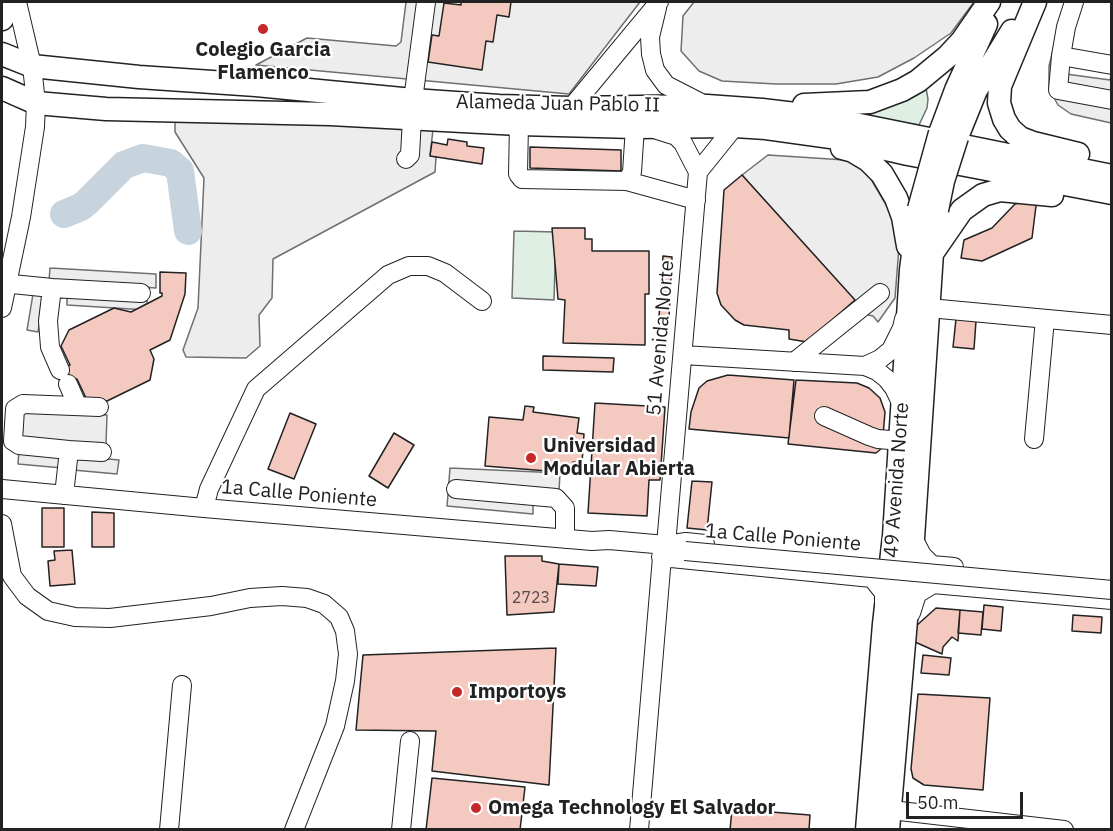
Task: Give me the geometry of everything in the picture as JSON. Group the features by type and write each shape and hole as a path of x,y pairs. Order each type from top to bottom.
{"main road":[{"path":"2,20 11,2"},
{"path":"707,106 870,102 890,96 918,81 947,57 962,41 989,2"},
{"path":"981,61 995,2"},
{"path":"981,61 1033,2"},
{"path":"1033,2 1000,86 999,103 1004,119 1010,129 1020,138 1033,143 1112,160"},
{"name":"Alameda Juan Pablo II","path":"2,54 32,66 139,77 256,85 519,124 641,127 735,126 803,132 1112,193"},
{"name":"49 Avenida Norte","path":"867,830 895,625 904,537 919,304 911,270 928,210 943,181 949,135 976,90 981,61"},
{"name":"Alameda Juan Pablo II","path":"2,88 36,103 106,109 250,111 499,106 571,108 707,106 820,117 1112,176"},
{"path":"735,126 853,151 868,160 882,174 896,198 903,217 911,270"},
{"path":"932,253 962,210 991,191 1112,201"},
{"name":"49 Avenida Norte","path":"904,537 893,440 904,408 919,304 932,253 928,210"},
{"name":"49 Avenida Norte","path":"889,820 895,625"}],"street":[{"path":"2,308 4,283 21,217 35,127 36,103 32,66 17,2"},
{"path":"406,159 410,155 413,109 426,2"},
{"path":"658,2 650,38 655,70 666,85 707,106"},
{"path":"571,108 658,2"},
{"path":"1074,2 1066,27 1058,90 1112,100"},
{"path":"1061,56 1112,65"},
{"path":"519,124 518,174 522,180 627,181 696,201"},
{"path":"627,181 632,172 641,127 676,136 683,143 698,172 735,126"},
{"name":"51 Avenida Norte","path":"639,830 698,172"},
{"path":"204,508 209,489 256,389 388,275 409,266 428,266 445,273 482,301"},
{"path":"4,283 141,293"},
{"path":"52,288 48,321 50,347 75,400 73,406"},
{"path":"794,362 880,292"},
{"path":"683,355 794,362 820,369 865,366 880,359 891,350 902,328 919,304 1112,325"},
{"path":"1034,439 1045,319"},
{"path":"820,369 818,354 821,342"},
{"path":"865,366 877,371 887,379 904,408"},
{"path":"99,407 22,404 15,409 13,417 13,441 18,446 102,452"},
{"path":"824,416 869,436 893,440"},
{"path":"64,495 69,450"},
{"name":"1a Calle Poniente","path":"2,489 565,539 609,540 664,551 685,551 1112,590"},
{"path":"456,489 556,498 565,508 565,539"},
{"path":"2,524 12,576 27,596 48,611 75,617 110,618 211,606 250,598 282,596 307,598 324,604 339,616 345,631 348,654 345,681 334,726 294,830"},
{"path":"904,537 932,565"},
{"name":"1a Calle Poniente","path":"873,569 892,546 904,537"},
{"name":"1a Calle Poniente","path":"664,551 686,542 873,569"},
{"path":"1112,581 1056,585 933,584 927,582 924,576 926,567 932,565 1056,585 1112,600"},
{"name":"1a Calle Poniente","path":"873,569 895,625"},
{"path":"895,625 917,594 933,584"},
{"path":"169,830 183,685"},
{"path":"401,830 410,741"},
{"path":"889,820 1065,830"}],"green space":[{"path":"926,88 927,108 919,125 839,112"},
{"path":"514,231 556,232 554,300 512,298"}],"shaded area":[{"path":"406,2 640,2 569,94 256,65 307,38 396,46 401,42"},
{"path":"694,2 974,2 951,33 914,58 878,77 836,84 776,84 722,81 699,71 681,51 683,16"},
{"path":"1055,42 1066,74 1110,80 1111,76 1111,123 1071,114 1058,105 1049,89 1049,66"},
{"path":"175,121 428,127 433,130 430,155 436,157 435,172 273,259 272,298 259,315 260,346 246,358 186,357 183,350 198,308 204,178 175,132"},
{"path":"768,155 845,160 854,162 868,174 888,208 899,247 895,298 878,322 873,316 868,315 742,175"},
{"path":"50,268 156,274 156,288 49,281"},
{"path":"33,294 44,295 38,332 27,330"},
{"path":"67,295 147,300 147,310 67,305"},
{"path":"22,412 107,415 106,444 21,441"},
{"path":"19,450 63,454 62,468 18,464"},
{"path":"75,456 119,460 117,474 73,470"},
{"path":"450,468 560,473 559,491 533,489 533,514 447,506"}],"building":[{"path":"461,2 511,2 509,17 497,15 493,42 486,41 482,70 428,62 432,35 439,36 444,3 461,5"},
{"path":"448,139 467,142 467,146 484,148 482,164 430,156 432,142 447,145"},
{"path":"530,147 621,150 621,171 530,168"},
{"path":"742,175 855,300 807,342 789,339 789,330 744,325 735,320 721,305 717,293 724,190"},
{"path":"1037,198 1032,238 982,261 961,258 964,240 992,228 1015,204"},
{"path":"552,228 585,228 585,239 592,239 592,251 649,251 649,294 645,294 645,345 563,343 565,300 558,299"},
{"path":"663,256 672,257 669,318 659,317"},
{"path":"160,272 186,273 185,294 170,340 150,350 154,359 150,380 105,402 86,398 77,379 63,387 55,372 70,365 61,346 69,330 114,308 131,312 162,296"},
{"path":"956,319 976,321 974,349 953,347"},
{"path":"543,356 614,358 613,372 543,370"},
{"path":"728,375 794,380 789,438 689,429 691,412 699,388 707,381"},
{"path":"796,380 857,383 869,388 880,398 885,412 882,448 876,453 788,444"},
{"path":"595,403 665,407 660,480 649,480 647,516 588,513"},
{"path":"525,406 534,407 533,412 579,418 577,433 584,434 582,463 573,462 572,473 485,466 489,417 523,420"},
{"path":"290,413 316,424 294,479 268,469"},
{"path":"394,433 414,445 388,488 369,476"},
{"path":"692,481 712,482 707,530 687,528"},
{"path":"42,508 64,508 64,547 42,547"},
{"path":"92,512 114,513 114,547 92,547"},
{"path":"72,550 75,584 50,586 48,561 55,560 54,551"},
{"path":"505,556 542,556 542,561 559,564 554,612 507,615"},
{"path":"559,564 598,567 596,586 558,584"},
{"path":"984,605 1003,607 1001,631 982,629"},
{"path":"936,608 960,610 958,641 952,637 943,647 942,654 915,642 915,627"},
{"path":"960,610 983,612 981,635 958,633"},
{"path":"1073,615 1102,617 1101,633 1072,631"},
{"name":"Importoys","path":"556,648 549,785 432,771 436,731 356,730 363,655"},
{"path":"923,655 951,658 949,675 921,673"},
{"path":"918,694 990,698 983,790 924,785 913,778 911,769"},
{"name":"Omega Technology El Salvador","path":"432,778 525,787 520,830 426,830"},
{"path":"732,809 810,815 809,830 730,830"}],"waterway":[{"path":"64,214 81,207 124,165 143,158 171,163 180,171 188,231"}],"place":[{"name":"Colegio Garcia Flamenco","path":"263,29"},
{"name":"Universidad Modular Abierta","path":"531,458"},
{"name":"Importoys","path":"457,692"},
{"name":"Omega Technology El Salvador","path":"476,808"}]}
